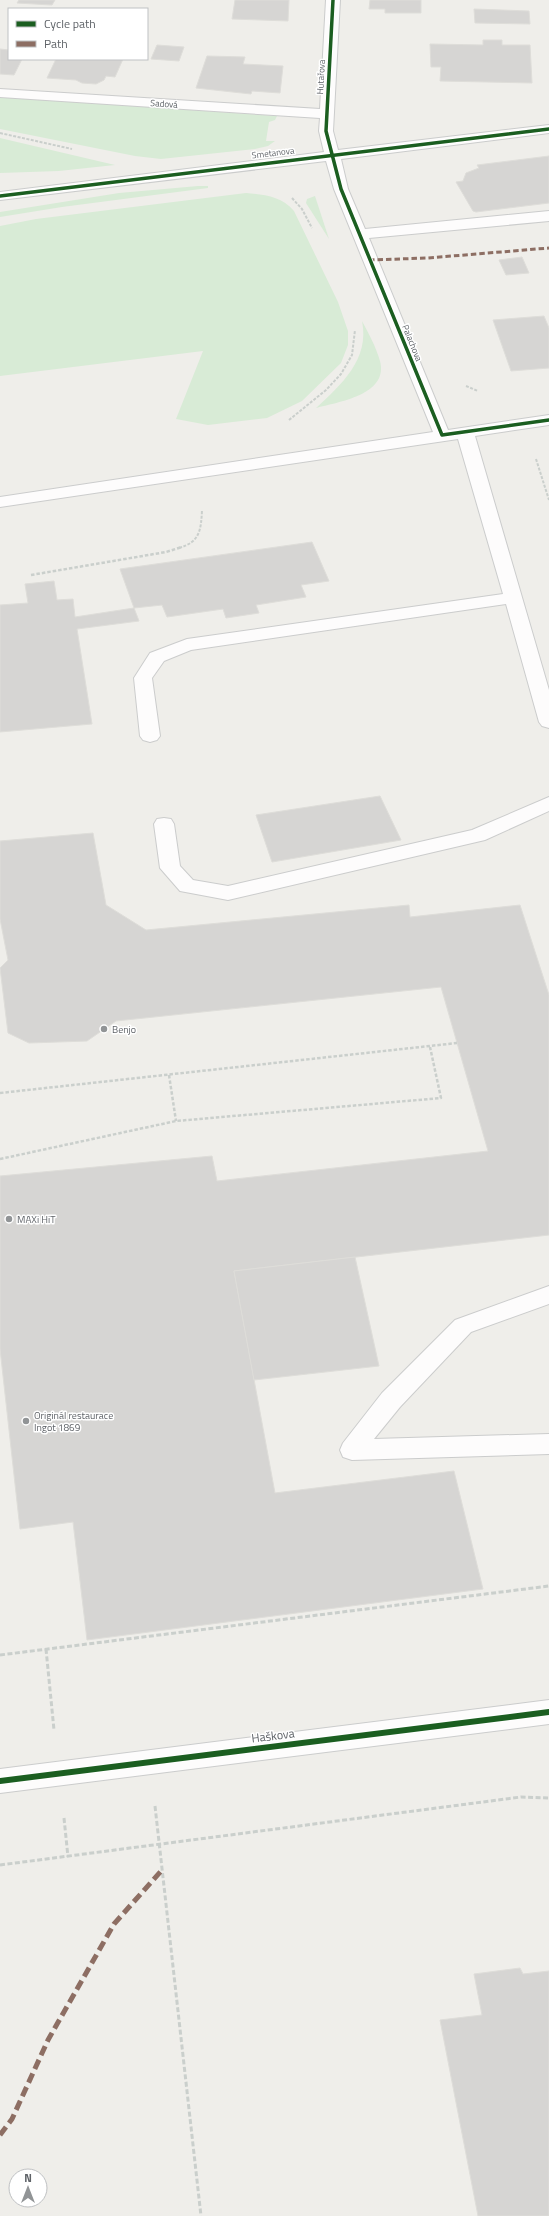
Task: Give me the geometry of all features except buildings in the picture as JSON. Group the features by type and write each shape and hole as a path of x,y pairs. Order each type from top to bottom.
{"street":[{"name":"Hutařova","path":"331,155 326,131 333,0"},
{"name":"Sadová","path":"0,93 327,114"},
{"name":"Smetanova","path":"0,196 549,129"},
{"name":"Palachova","path":"331,155 341,189 442,435"},
{"path":"359,234 549,216"},
{"path":"0,502 549,420"},
{"path":"465,432 549,722"},
{"path":"150,736 143,678 157,657 187,645 513,598"},
{"path":"164,824 170,868 187,886 228,893 478,835 549,803"},
{"path":"549,1295 463,1326 391,1400 352,1450 549,1444"},
{"name":"Haškova","path":"0,1781 549,1712"}],"path":[{"path":"288,195 302,209 312,229"},
{"path":"286,459 283,432 291,417 328,391 343,370 352,355 355,327"},
{"path":"31,575 166,552 189,545 201,530 203,514 190,474"},
{"path":"0,1093 457,1044"},
{"path":"0,1158 176,1121 440,1098 430,1047"},
{"path":"168,1075 176,1121"},
{"path":"0,1655 549,1586"},
{"path":"150,1762 200,2216"},
{"path":"0,1865 521,1797 549,1798"}],"green space":[{"path":"0,97 277,116 275,120 269,122 266,141 275,141 268,146 255,149 161,159 135,156 0,129"},
{"path":"0,138 115,165 59,171 0,173"},
{"path":"208,186 208,188 62,207 0,217 0,212 119,193"},
{"path":"246,193 278,199 294,211 338,302 348,331 348,345 341,363 302,401 267,418 208,425 176,419 203,351 0,376 0,226 36,219"},
{"path":"315,196 329,239 306,203 307,199"},
{"path":"362,321 380,361 381,373 377,382 370,389 360,395 316,408 344,380 358,359 362,347"}],"marked path":[{"path":"369,260 428,258 549,248"},
{"path":"0,2135 12,2119 48,2040 81,1979 114,1924 162,1870"}],"cycle path":[{"path":"333,0 326,131 341,189 442,435 549,420"},
{"path":"0,196 549,129"},
{"path":"0,1781 549,1712"}],"place":[{"name":"Benjo","path":"104,1029"},
{"name":"MAXi HiT","path":"9,1219"},
{"name":"Originál restaurace Ingot 1869","path":"26,1421"}]}
